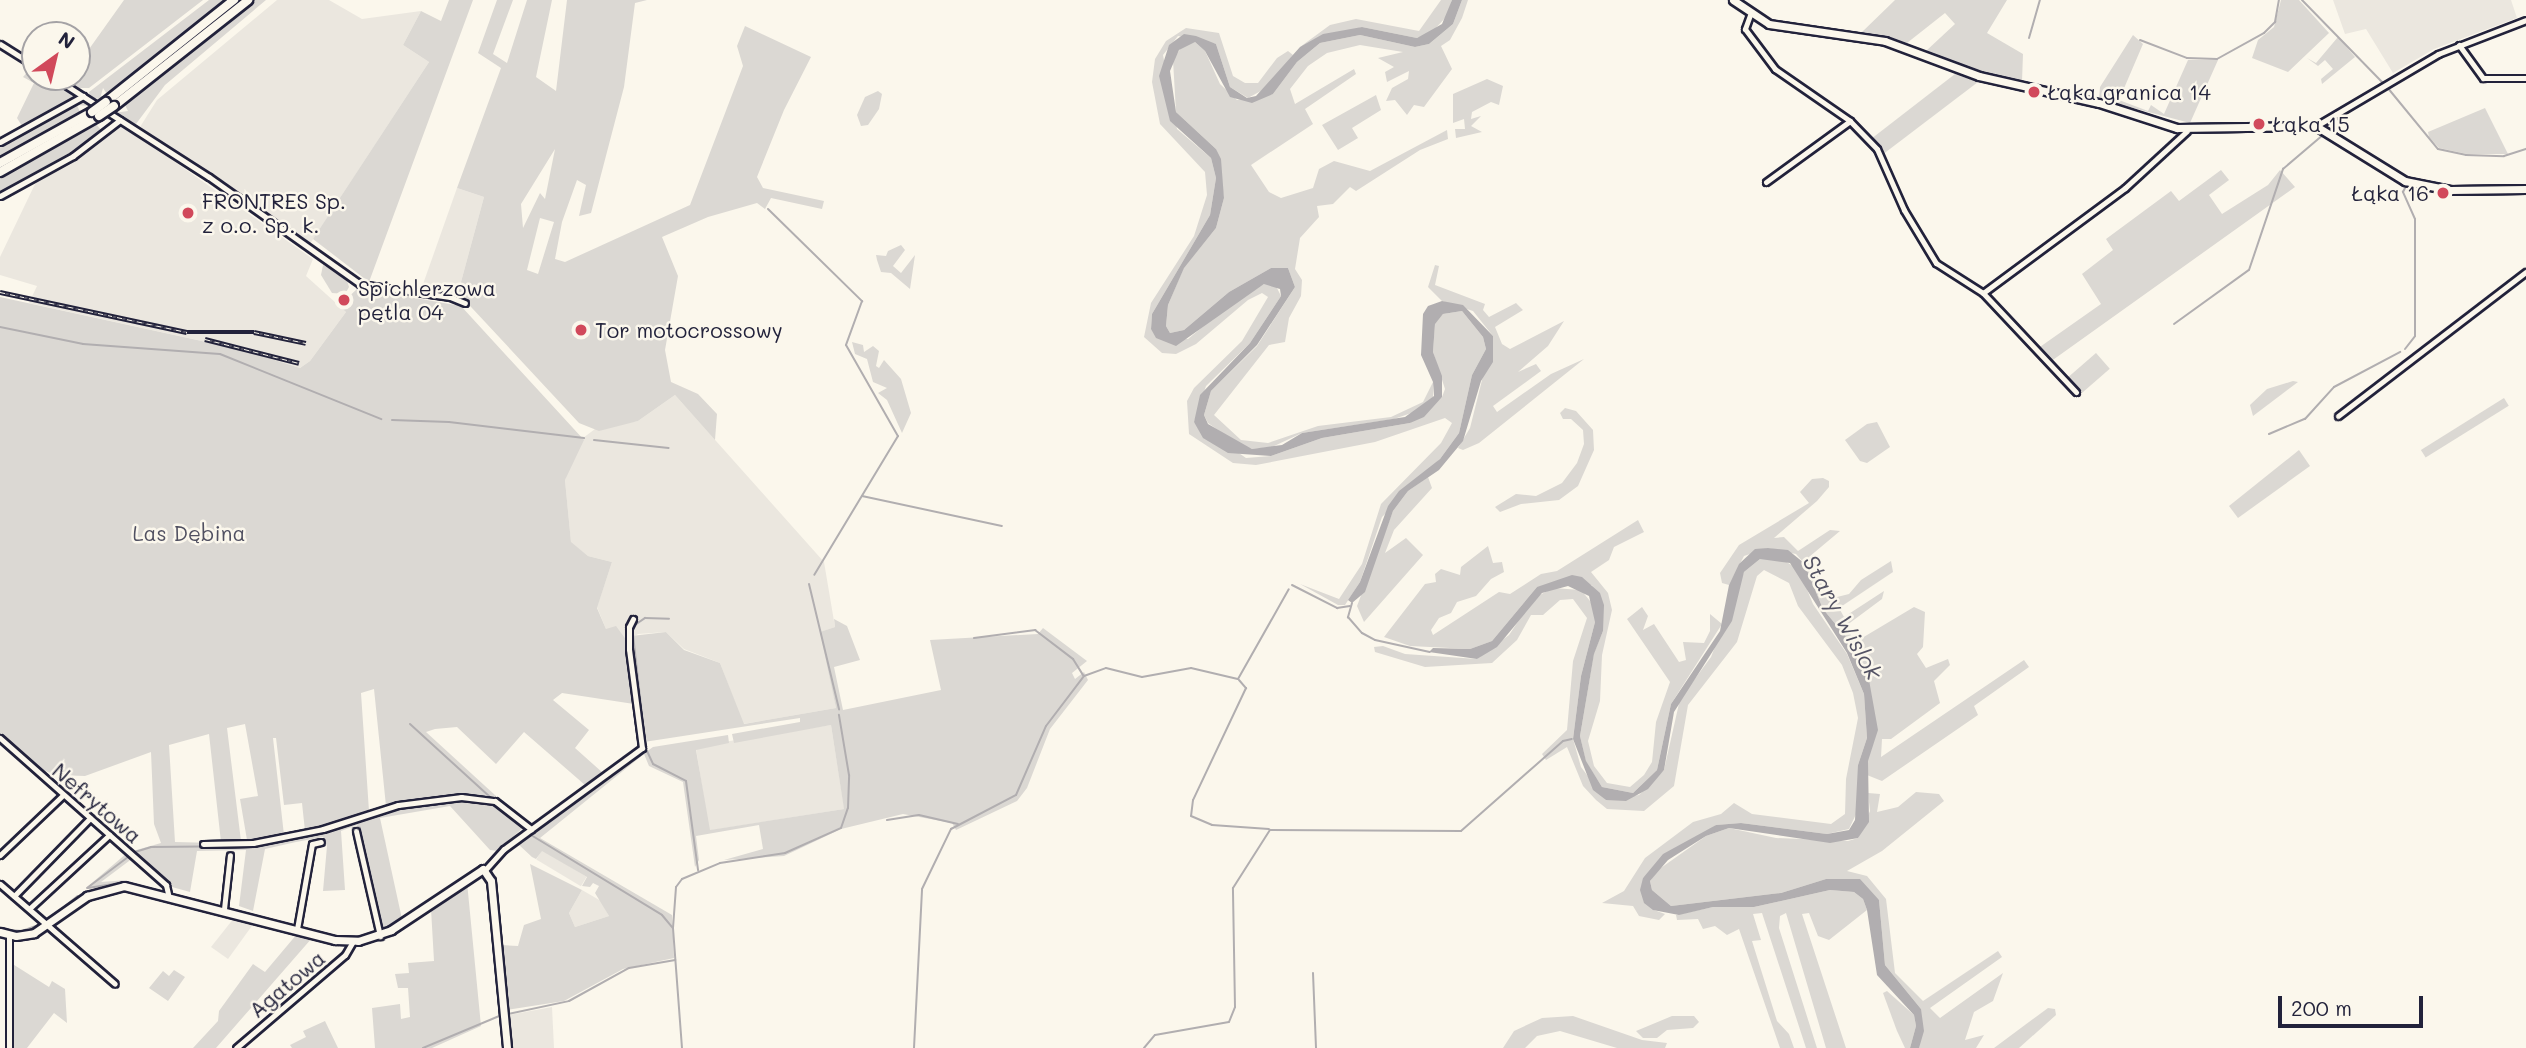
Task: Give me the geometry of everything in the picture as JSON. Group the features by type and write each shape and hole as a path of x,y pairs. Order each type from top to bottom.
{"main road":[{"path":"110,104 234,0"},
{"path":"0,172 96,114 248,0"},
{"path":"0,163 96,114"}],"street":[{"path":"1733,0 1750,15 1779,27 1885,41 1979,76 2099,103 2187,131 2316,126 2391,79 2459,45 2526,20"},
{"path":"1750,15 1745,29 1775,69 1850,121 1877,149 1904,210 1936,263 1983,293 2076,392"},
{"path":"0,44 21,57"},
{"path":"2459,45 2483,78 2526,78"},
{"path":"75,91 360,284 450,297 465,303"},
{"path":"0,142 83,96"},
{"path":"0,196 51,170 120,120"},
{"path":"1766,182 1850,121"},
{"path":"2316,126 2405,181 2450,190 2526,189"},
{"path":"1983,293 2125,188 2187,131"},
{"path":"2338,416 2526,272"},
{"path":"0,932 9,935 30,934 47,926 87,896 107,889 134,887 353,941 380,936 474,871 485,870 531,829 642,748 629,649 629,627 634,619"},
{"name":"Nefrytowa","path":"0,738 166,885 168,894"},
{"path":"0,855 63,795"},
{"path":"203,844 253,843 323,829 398,805 461,797 495,801 531,829"},
{"path":"14,896 90,818"},
{"path":"356,831 380,936"},
{"path":"30,908 110,835"},
{"path":"297,929 312,844 321,842"},
{"path":"223,909 230,855"},
{"path":"485,870 491,881 508,1048"},
{"path":"0,884 115,985"},
{"path":"9,935 9,1048"},
{"name":"Agatowa","path":"236,1048 345,955 353,941"}],"shaded area":[{"path":"277,0 329,0 362,19 421,11 403,45 429,62 310,244 140,127 157,100"},
{"path":"1452,0 1462,0 1453,24 1429,44 1415,47 1360,35 1320,43 1297,62 1273,94 1252,103 1230,97 1205,51 1195,42 1179,50 1170,71 1176,112 1216,149 1221,159 1224,198 1216,228 1184,268 1168,305 1166,326 1170,333 1184,330 1229,292 1271,268 1288,268 1295,287 1257,345 1211,391 1204,415 1208,424 1252,449 1282,445 1302,433 1405,417 1434,396 1433,382 1421,355 1423,314 1428,306 1442,301 1463,305 1493,336 1493,362 1481,381 1463,441 1439,470 1408,491 1393,511 1365,592 1352,603 1348,600 1360,582 1388,506 1399,491 1440,459 1459,433 1472,375 1486,349 1483,337 1462,311 1443,314 1435,324 1433,352 1442,376 1442,397 1424,417 1410,423 1322,438 1271,456 1228,453 1203,438 1194,422 1200,395 1250,343 1281,296 1280,289 1264,284 1176,346 1156,338 1151,329 1152,314 1210,215 1216,178 1211,158 1170,121 1159,76 1169,45 1184,34 1196,36 1216,44 1230,87 1247,98 1256,96 1300,47 1323,34 1362,27 1417,38 1442,24"},
{"path":"2333,0 2511,0 2517,18 2434,49 2393,73 2366,29 2345,34"},
{"path":"121,124 313,259 306,276 346,312 310,361 300,368 243,350 29,303 37,286 0,275 0,257 36,182 70,165"},
{"path":"457,188 484,197 458,293 422,287"},
{"path":"675,395 824,562 835,627 821,632 836,708 743,724 720,663 684,649 666,632 638,634 625,642 606,629 597,607 612,562 588,556 571,543 565,480 568,467 583,438 595,429 638,421"},
{"path":"1755,549 1788,550 1804,563 1823,609 1851,643 1869,680 1878,730 1868,761 1869,822 1858,838 1830,843 1729,828 1706,836 1668,860 1650,881 1652,890 1671,906 1781,893 1826,879 1860,879 1879,900 1885,965 1921,1009 1924,1031 1919,1048 1910,1048 1916,1026 1914,1015 1877,975 1867,910 1863,899 1854,892 1830,890 1754,907 1713,907 1679,915 1653,910 1644,903 1640,890 1643,878 1663,854 1716,825 1741,823 1827,834 1849,830 1855,820 1858,765 1867,738 1864,694 1847,653 1790,563 1760,559 1744,572 1732,621 1674,712 1664,770 1648,789 1626,801 1606,800 1593,790 1573,739 1581,676 1595,622 1589,596 1568,586 1542,593 1497,647 1477,659 1429,652 1433,648 1470,649 1492,641 1537,587 1572,575 1582,577 1600,593 1604,605 1603,631 1594,654 1580,736 1586,761 1602,787 1633,793 1657,770 1671,704 1720,631 1729,585 1739,564"},
{"path":"831,725 844,809 709,830 696,746"},
{"path":"542,850 587,877 581,886 536,859"},
{"path":"582,890 601,901 609,916 575,927 569,913"},
{"path":"234,918 254,923 228,959 211,947"},
{"path":"552,1007 554,1048 513,1048 509,1015"}],"green space":[{"path":"124,0 203,0 91,86 91,46"},
{"path":"209,0 224,0 107,94 103,88 100,99 90,97 91,90"},
{"path":"252,0 266,0 165,85 136,124 114,113 128,111 125,105"},
{"path":"449,0 473,0 369,282 313,239 429,62 403,45 421,11 441,21"},
{"path":"497,0 513,0 493,54 507,63 527,0 552,0 536,77 556,91 567,0 647,0 635,3 624,87 591,213 579,216 586,185 577,180 562,222 555,259 565,262 690,205 743,66 737,46 745,26 811,57 784,110 757,177 763,188 824,201 822,209 771,198 765,209 757,203 708,217 662,237 678,276 665,350 671,382 698,394 717,414 715,440 675,395 638,421 599,431 579,423 458,293 484,197 457,188 501,68 478,53","holes":["555,149 545,199 540,193 523,228 521,204","540,218 554,222 538,274 527,270"]},
{"path":"1441,0 1452,0 1447,16 1432,32 1417,38 1362,27 1300,47 1330,25 1356,19 1419,31"},
{"path":"1462,0 1468,0 1462,18 1450,40 1441,46 1452,69 1424,107 1414,105 1407,115 1395,100 1386,101 1392,88 1408,79 1409,71 1387,82 1385,72 1394,67 1378,58 1403,52 1360,45 1327,53 1308,66 1290,89 1295,104 1354,69 1356,74 1305,109 1313,124 1251,165 1269,192 1281,198 1313,188 1319,169 1334,161 1370,171 1447,130 1448,139 1420,150 1356,191 1350,187 1333,204 1317,206 1319,217 1300,238 1295,269 1302,280 1301,296 1289,318 1285,342 1269,345 1214,415 1241,440 1268,443 1318,426 1391,417 1423,402 1433,382 1433,397 1417,411 1394,419 1302,433 1272,447 1252,449 1235,442 1208,423 1204,415 1211,391 1257,346 1295,287 1288,268 1271,268 1229,292 1184,330 1170,333 1166,326 1168,305 1184,267 1216,228 1224,198 1216,149 1176,112 1173,60 1184,43 1195,42 1205,51 1220,84 1237,100 1273,94 1297,62 1320,43 1360,35 1415,47 1429,44 1453,24"},
{"path":"1895,0 2007,0 1987,33 2023,54 2022,81 1977,71 1926,51 1955,24 1945,13 1907,43 1861,33"},
{"path":"2281,0 2299,0 2329,33 2288,72 2252,58 2258,40 2274,27"},
{"path":"1186,28 1219,33 1233,76 1245,83 1258,83 1277,58 1288,51 1293,55 1268,87 1248,98 1230,87 1216,44 1178,36 1163,55 1177,129 1211,158 1216,178 1210,215 1152,314 1151,329 1188,339 1224,309 1264,284 1275,284 1281,296 1250,343 1206,386 1194,422 1246,458 1271,456 1322,438 1410,423 1442,397 1445,389 1433,352 1435,323 1443,314 1462,311 1483,337 1486,349 1472,375 1459,433 1440,459 1382,517 1360,582 1345,605 1338,605 1300,584 1339,599 1362,564 1381,504 1441,443 1452,423 1445,418 1375,442 1256,465 1233,463 1189,434 1187,401 1194,388 1242,341 1268,297 1262,293 1248,300 1196,344 1176,354 1162,353 1144,337 1151,303 1194,236 1207,195 1205,172 1160,124 1152,82 1155,59 1166,41"},
{"path":"2133,35 2143,44 2119,100 2148,111 2151,105 2164,114 2188,60 2218,60 2190,123 2099,99 2100,87"},
{"path":"2338,37 2355,57 2322,84 2321,79 2333,69 2325,60 2318,66 2307,58 2316,63"},
{"path":"1955,74 1978,82 1882,155 1871,139"},
{"path":"1487,79 1503,86 1499,105 1491,102 1472,112 1471,119 1481,116 1471,126 1482,132 1456,138 1455,129 1465,129 1464,119 1453,123 1453,94"},
{"path":"30,91 67,91 77,97 10,135 22,126 17,118"},
{"path":"878,91 882,94 879,109 868,125 861,126 857,115 865,97"},
{"path":"1376,95 1381,110 1352,128 1358,138 1338,150 1322,125"},
{"path":"82,101 90,106 77,105 80,112 0,158 0,144"},
{"path":"2485,108 2508,154 2467,154 2439,148 2429,137 2428,132"},
{"path":"96,124 102,131 80,147 0,192 0,178"},
{"path":"2221,170 2229,180 2209,195 2222,214 2268,185 2280,170 2295,187 2050,362 2037,349 2101,304 2082,274 2113,250 2106,239 2171,191 2179,201"},
{"path":"901,245 905,250 893,266 901,273 915,255 910,289 891,273 881,272 877,260 876,255 886,256 888,251"},
{"path":"323,265 346,277 349,287 345,294 332,293 321,275"},
{"path":"1435,265 1439,266 1435,285 1485,304 1483,310 1489,317 1516,303 1523,310 1495,327 1502,344 1510,349 1564,321 1548,346 1518,372 1536,364 1541,371 1493,406 1497,412 1551,374 1584,359 1479,443 1463,450 1458,448 1470,428 1493,336 1473,311 1442,301 1428,287"},
{"name":"Las Dębina","path":"358,288 461,306 584,440 565,480 571,542 588,556 612,562 597,608 606,629 616,626 627,641 634,704 562,693 553,700 589,730 575,748 603,773 585,785 524,732 496,764 457,727 435,729 426,732 496,796 453,794 386,806 374,689 361,693 369,811 305,831 302,803 284,805 276,738 273,738 284,835 253,841 247,840 240,799 258,796 245,724 227,728 241,841 221,842 209,734 169,745 175,842 258,844 320,831 403,805 454,799 491,801 525,826 497,851 490,850 450,806 380,818 402,919 381,931 357,825 341,831 345,890 323,891 327,846 323,837 265,849 253,911 239,906 246,850 197,851 190,892 172,887 133,851 161,843 154,824 151,752 85,776 55,775 43,770 0,733 0,297 243,350 300,368 310,361 346,312 339,306"},
{"path":"852,342 863,345 864,352 873,346 879,351 876,366 879,368 884,360 901,379 911,413 902,433 887,400 878,393 887,388 873,382 867,359 855,354"},
{"path":"2096,353 2110,369 2080,395 2066,379"},
{"path":"2298,382 2253,416 2250,405 2267,389"},
{"path":"2504,398 2509,406 2426,458 2421,450"},
{"path":"1565,408 1576,411 1593,430 1594,450 1578,486 1559,500 1521,504 1500,512 1495,507 1516,494 1536,496 1562,483 1577,463 1584,444 1583,430 1571,419 1563,419 1560,413"},
{"path":"1877,422 1890,447 1867,463 1860,461 1845,440 1867,424"},
{"path":"2299,450 2310,466 2238,518 2229,506"},
{"path":"1428,477 1432,488 1394,530 1385,553 1406,538 1423,555 1364,622 1357,606 1393,511 1408,491"},
{"path":"1823,478 1829,481 1829,487 1817,501 1774,538 1784,537 1798,551 1830,530 1840,531 1809,557 1829,599 1849,594 1861,580 1891,561 1893,572 1839,608 1844,617 1884,591 1882,599 1847,625 1851,635 1857,641 1914,607 1925,612 1923,647 1917,654 1926,668 1948,659 1950,665 1934,681 1940,703 1891,739 1882,739 1881,757 2024,660 2029,667 1974,706 1978,715 1882,781 1867,775 1869,680 1851,643 1823,609 1804,563 1796,554 1768,548 1744,556 1729,585 1722,583 1720,573 1739,545 1809,503 1800,492 1812,479"},
{"path":"1638,520 1644,532 1614,547 1609,560 1591,572 1608,593 1612,610 1602,655 1600,701 1588,741 1594,766 1607,783 1630,787 1644,775 1652,762 1656,722 1670,682 1627,619 1642,607 1648,616 1643,630 1654,624 1679,662 1686,660 1683,642 1704,643 1710,631 1710,614 1722,624 1671,704 1657,770 1633,793 1602,787 1586,762 1580,736 1594,653 1603,631 1592,585 1537,587 1492,641 1470,649 1410,646 1384,637 1425,584 1436,582 1435,574 1441,569 1460,575 1461,567 1488,546 1493,563 1502,562 1504,572 1491,579 1476,596 1457,602 1451,613 1439,618 1431,630 1433,635 1499,592 1510,594 1541,574 1557,571"},
{"path":"1760,559 1782,559 1799,570 1813,604 1847,654 1864,694 1867,738 1858,765 1858,810 1849,829 1827,834 1741,823 1716,825 1643,878 1654,910 1665,914 1659,920 1639,916 1633,906 1602,903 1624,891 1645,858 1693,822 1721,814 1734,803 1752,814 1831,824 1845,814 1846,779 1858,718 1853,693 1842,665 1798,606 1789,583 1764,570 1757,576 1737,642 1688,705 1674,786 1644,811 1607,809 1596,800 1583,786 1567,747 1546,760 1542,754 1567,730 1573,661 1587,618 1573,599 1560,600 1543,615 1531,615 1517,640 1492,663 1425,667 1375,652 1374,647 1383,646 1405,654 1477,659 1509,635 1534,598 1553,588 1581,590 1595,607 1595,622 1581,676 1573,739 1581,767 1606,800 1639,795 1664,770 1680,699 1711,657 1744,572"},
{"path":"834,619 847,626 860,660 834,667 843,710 941,690 930,640 1038,634 1043,628 1087,661 1072,673 1075,679 1084,672 1088,680 1050,729 1027,788 1017,801 956,830 952,823 903,814 841,829 784,856 724,860 763,849 759,825 696,836 699,860 695,867 683,782 649,766 644,754 540,838 672,915 674,958 623,969 564,1001 507,1010 501,945 518,946 524,925 541,919 530,864 582,890 569,913 575,927 609,916 595,893 599,886 593,883 590,887 582,886 587,877 542,851 536,859 518,844 653,747 728,735 729,743 696,750 710,830 844,809 831,725 734,743 732,734 800,722 800,718 644,742 631,636 666,632 684,650 720,663 744,724 836,708 820,632 835,627"},
{"path":"1916,792 1939,794 1944,801 1882,851 1847,871 1867,876 1886,899 1895,973 1923,1001 1998,951 2002,957 1930,1008 1940,1018 2003,973 1993,1001 1974,1012 1965,1040 1984,1035 1976,1048 1919,1048 1921,1009 1885,965 1879,900 1826,879 1781,893 1671,906 1652,890 1650,881 1658,870 1706,836 1729,828 1776,838 1848,841 1858,838 1870,811 1868,793 1880,794 1877,812 1898,807"},
{"path":"127,853 133,858 101,882 127,880 126,884 86,888"},
{"path":"467,882 481,1026 432,1048 375,1048 372,1008 400,1004 401,1019 410,1017 408,988 398,988 395,974 409,973 408,963 434,961 431,909"},
{"path":"1830,890 1854,892 1863,899 1867,910 1829,940 1818,936 1809,913 1802,914 1846,1048 1826,1048 1786,913 1780,916 1779,928 1817,1048 1806,1048 1762,913 1753,914 1761,940 1752,941 1777,1021 1789,1034 1794,1048 1780,1048 1739,929 1727,935 1715,926 1703,929 1698,919 1677,920 1676,915 1713,907 1754,907"},
{"path":"297,934 312,938 216,1048 193,1048 218,1021 219,1011 253,964 265,972"},
{"path":"11,963 49,987 52,981 65,989 67,1023 54,1013 27,1048 11,1048"},
{"path":"174,970 185,977 168,1001 149,988 163,971 169,976"},
{"path":"1887,991 1914,1015 1916,1026 1910,1048 1905,1048 1897,1031 1883,993"},
{"path":"2048,1008 2055,1009 2056,1015 2019,1048 1994,1048"},
{"path":"1573,1016 1642,1040 1667,1043 1665,1048 1617,1048 1560,1031 1537,1036 1525,1048 1503,1048 1514,1031 1542,1018"},
{"path":"1672,1016 1694,1016 1699,1022 1693,1028 1667,1030 1657,1038 1643,1038 1636,1031"},
{"path":"325,1021 338,1048 292,1048 290,1045 306,1037 303,1031"}],"waterway":[{"path":"2029,38 2040,0"},
{"path":"2140,40 2187,58 2217,59 2264,33 2275,22 2279,0"},
{"path":"2302,0 2383,83"},
{"path":"2387,87 2438,149 2466,155 2504,156 2526,149"},
{"path":"2174,324 2249,270 2283,169 2324,134"},
{"path":"2405,349 2415,336 2415,219 2403,192 2406,186"},
{"path":"2510,194 2523,193"},
{"path":"2447,194 2487,194"},
{"path":"2493,194 2501,194"},
{"path":"768,209 862,301 846,345 898,436 814,575"},
{"path":"0,327 83,344 220,354 381,419"},
{"path":"2269,434 2305,419 2334,387 2400,352"},
{"path":"392,420 449,422 584,438"},
{"path":"594,440 669,448"},
{"path":"862,496 1002,526"},
{"path":"809,584 839,709"},
{"path":"1292,585 1337,608 1350,606"},
{"path":"914,1048 922,889 951,829 1016,795 1046,726 1084,676 1106,668 1142,677 1191,668 1238,679 1289,589"},
{"name":"Stary Wislok","path":"1352,603 1348,617 1362,633 1375,640 1430,652"},
{"path":"645,742 632,627 645,618 669,619"},
{"path":"974,638 1035,630 1073,659 1083,675"},
{"path":"1239,680 1246,688 1193,800 1191,816 1212,825 1269,829"},
{"path":"682,1048 673,928 676,887 682,879 720,863 785,853 841,828 848,808 849,775 839,715"},
{"path":"410,724 490,797"},
{"path":"1144,1048 1155,1035 1229,1022 1235,1007 1233,888 1270,830 1461,831 1563,741 1572,739"},
{"path":"647,751 653,764 686,781 698,870"},
{"path":"485,802 499,808"},
{"path":"887,820 919,815 958,824"},
{"path":"515,820 524,828"},
{"path":"135,852 151,847 254,846 357,821"},
{"path":"531,835 662,915 673,928"},
{"path":"87,888 128,857"},
{"path":"88,888 125,882"},
{"path":"65,906 78,896"},
{"path":"46,920 59,911"},
{"path":"10,930 22,931 41,924"},
{"path":"0,927 6,929"},
{"path":"508,1014 569,1001 629,968 675,960"},
{"path":"1313,973 1316,1048"},
{"path":"423,1048 499,1016"}],"railway":[{"path":"0,292 187,332 254,332 306,343"},
{"path":"205,339 299,363"}],"place":[{"name":"Łąka granica 14","path":"2034,92"},
{"name":"Łąka 15","path":"2259,124"},
{"name":"Łąka 16","path":"2443,193"},
{"name":"FRONTRES Sp. z o.o. Sp. k.","path":"188,213"},
{"name":"Spichlerzowa pętla 04","path":"344,300"},
{"name":"Tor motocrossowy","path":"581,330"}]}
